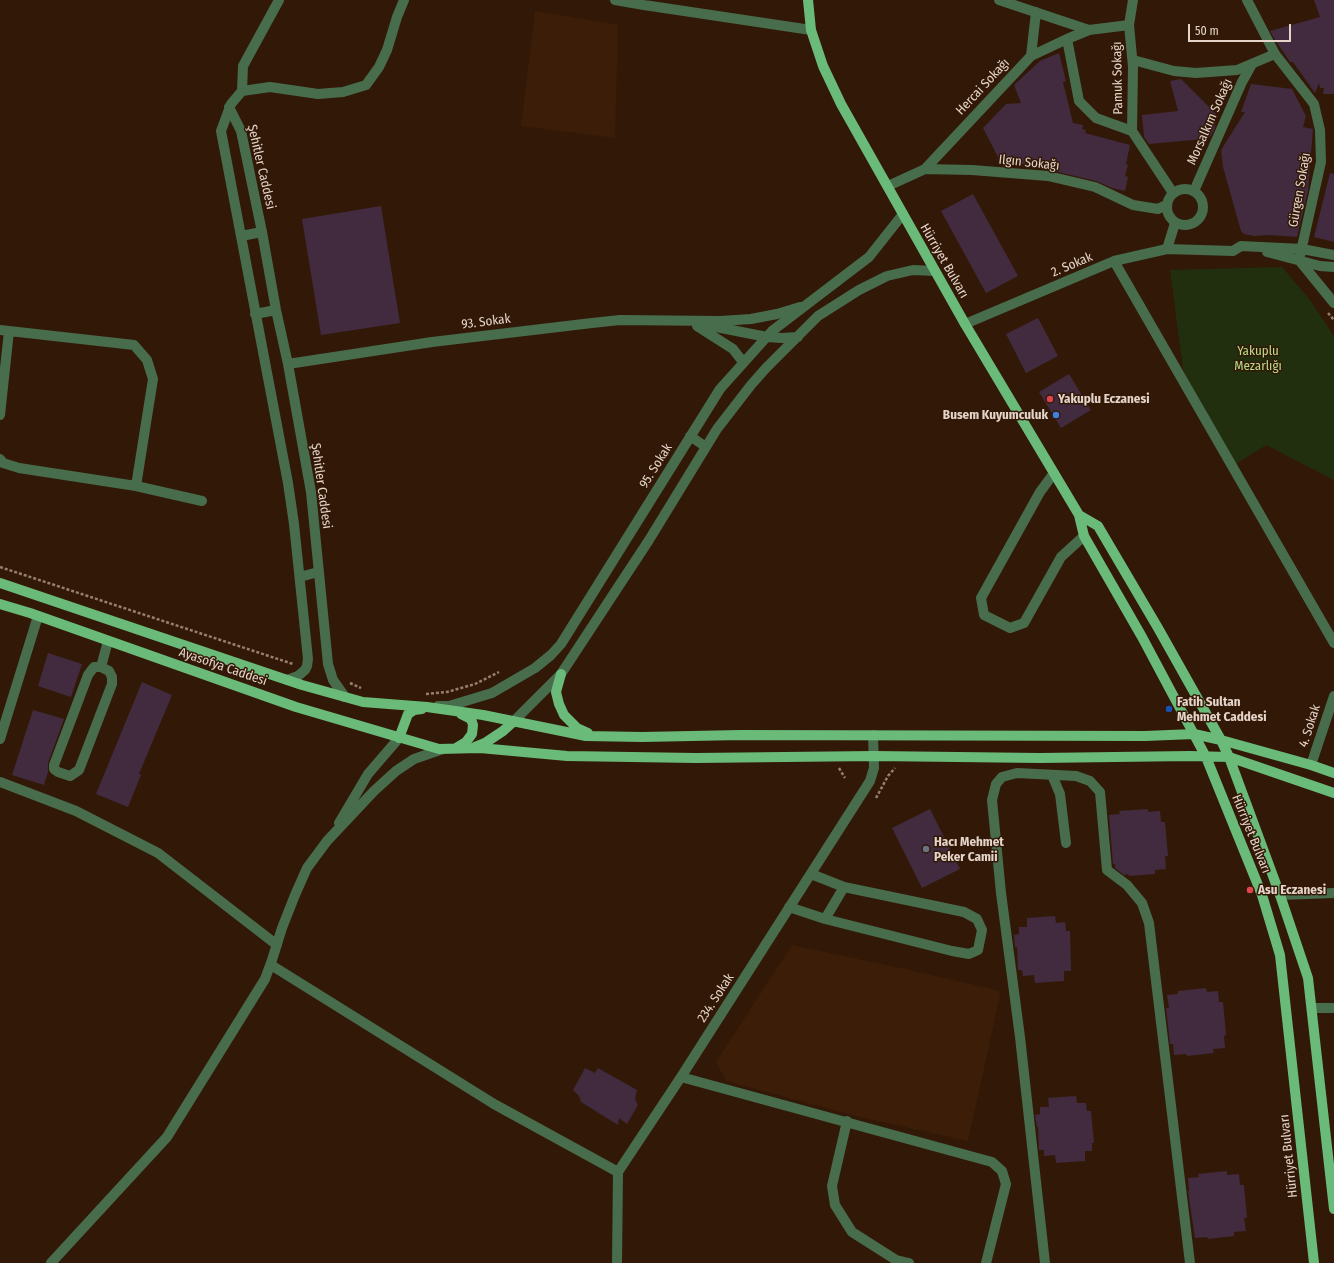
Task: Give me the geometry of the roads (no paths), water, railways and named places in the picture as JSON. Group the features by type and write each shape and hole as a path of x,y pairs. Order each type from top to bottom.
{"main road":[{"name":"Hürriyet Bulvarı","path":"809,3 811,30 823,66 841,104 965,324 1079,515 1084,536 1142,637 1206,757 1262,895 1280,955 1314,1263"},
{"name":"Hürriyet Bulvarı","path":"1079,515 1098,526 1221,740 1229,757 1280,894 1308,978 1330,1141 1334,1209"},
{"path":"0,583 287,680 363,702 450,710 593,736 642,737 873,734 1145,736 1194,734 1311,765 1334,773"},
{"name":"Ayasofya Caddesi","path":"0,604 296,707 441,749 471,748 567,756 696,758 874,756 1040,758 1229,757"},
{"path":"561,674 556,692 559,704 564,714 577,728 593,736"},
{"path":"399,738 408,714 414,710 427,707"},
{"path":"450,710 471,720 473,725 472,734 466,742 456,748"},
{"path":"471,748 485,743 503,731 514,721"},
{"path":"1229,757 1334,793"}],"street":[{"path":"279,0 243,66 242,91 229,107 221,131 291,502 307,641 307,666 298,676 287,680"},
{"path":"242,91 270,87 318,94 343,92 366,85 378,68 387,50 404,0"},
{"path":"615,0 644,3 811,30"},
{"path":"999,0 1089,30"},
{"path":"1030,0 1036,12 1031,56"},
{"name":"Pamuk Sokağı","path":"1132,131 1133,60 1129,26 1133,0"},
{"name":"Gürgen Sokağı","path":"1247,0 1275,54 1314,104 1320,130 1321,162 1299,260"},
{"name":"Pamuk Sokağı","path":"1031,56 1089,30 1129,26"},
{"path":"1067,39 1079,101 1096,118 1132,131 1173,193"},
{"path":"1133,60 1174,71 1196,73 1237,70 1275,54"},
{"name":"Hercai Sokağı","path":"925,169 1031,56"},
{"name":"Morsalkım Sokağı","path":"1194,191 1242,82 1252,64"},
{"name":"Şehitler Caddesi","path":"229,107 241,131 288,364 311,492 328,664 333,680 345,697"},
{"name":"Ilgın Sokağı","path":"888,186 925,169 972,170 1048,176 1095,187 1133,204 1158,209 1166,205"},
{"path":"1183,189 1194,191 1202,200 1203,206 1200,218 1191,224 1180,225 1175,223 1168,215 1166,205 1170,196 1178,190 1183,189"},
{"name":"95. Sokak","path":"427,707 449,706 492,693 535,668 551,655 561,644 720,389 772,331 869,257 903,214"},
{"path":"1167,249 1175,223"},
{"path":"241,236 262,232"},
{"path":"1241,246 1302,249 1334,255"},
{"path":"1241,246 1320,266 1334,268"},
{"name":"2. Sokak","path":"965,324 1114,261 1167,249 1232,250 1241,246"},
{"path":"1299,260 1334,303"},
{"path":"1114,261 1334,643"},
{"path":"514,721 561,674 649,540 717,429 751,386 818,316 859,290 887,276 913,270 935,271"},
{"path":"689,320 720,321 751,319 777,314 806,305"},
{"path":"255,314 276,310"},
{"name":"93. Sokak","path":"288,364 432,342 592,323 620,320 689,320"},
{"path":"689,320 766,337 798,337"},
{"path":"689,320 733,349 743,362"},
{"path":"0,415 5,331 134,345 147,360 153,379 136,486"},
{"path":"690,436 706,447"},
{"path":"0,459 3,463 19,468 136,486 202,501"},
{"path":"1054,473 1040,492 981,598 984,615 1010,628 1024,623 1061,557 1084,536"},
{"path":"300,577 318,572"},
{"path":"0,739 38,616"},
{"path":"101,667 108,641"},
{"path":"101,667 109,671 112,677 112,684 79,770 76,774 70,776 58,772 54,769 54,765 88,674 94,668 101,667"},
{"name":"4. Sokak","path":"1311,765 1334,697"},
{"name":"234. Sokak","path":"618,1172 681,1077 870,781 874,768 873,734"},
{"path":"51,1263 167,1137 265,979 294,895 307,868 333,833 368,774 399,738"},
{"path":"333,833 396,771 414,759 441,749"},
{"path":"1045,1263 1020,1037 1001,892 992,800 996,784 1002,777 1016,773 1076,776 1090,780 1100,792 1106,870 1127,885 1142,903 1149,923 1190,1263"},
{"path":"1052,775 1060,794 1066,843"},
{"path":"0,782 76,811 158,853 277,945"},
{"path":"789,907 825,919 952,952 969,954 978,950 982,930 976,919 964,912 844,887 811,874"},
{"path":"825,919 844,887"},
{"path":"1280,894 1334,893"},
{"path":"271,965 494,1104 618,1172 617,1263"},
{"path":"1312,1008 1334,1008"},
{"path":"681,1077 847,1121 992,1162 1002,1171 1006,1184 986,1263"},
{"path":"847,1121 832,1186 835,1205 852,1232 896,1260 908,1263"}],"place":[{"name":"Yakuplu Eczanesi","path":"1050,399"},
{"name":"Busem Kuyumculuk","path":"1056,415"},
{"name":"Fatih Sultan Mehmet Caddesi","path":"1169,709"},
{"name":"Hacı Mehmet Peker Camii","path":"926,849"},
{"name":"Asu Eczanesi","path":"1250,890"}],"park label":[{"name":"Yakuplu Mezarlığı","path":"1258,358"}]}
